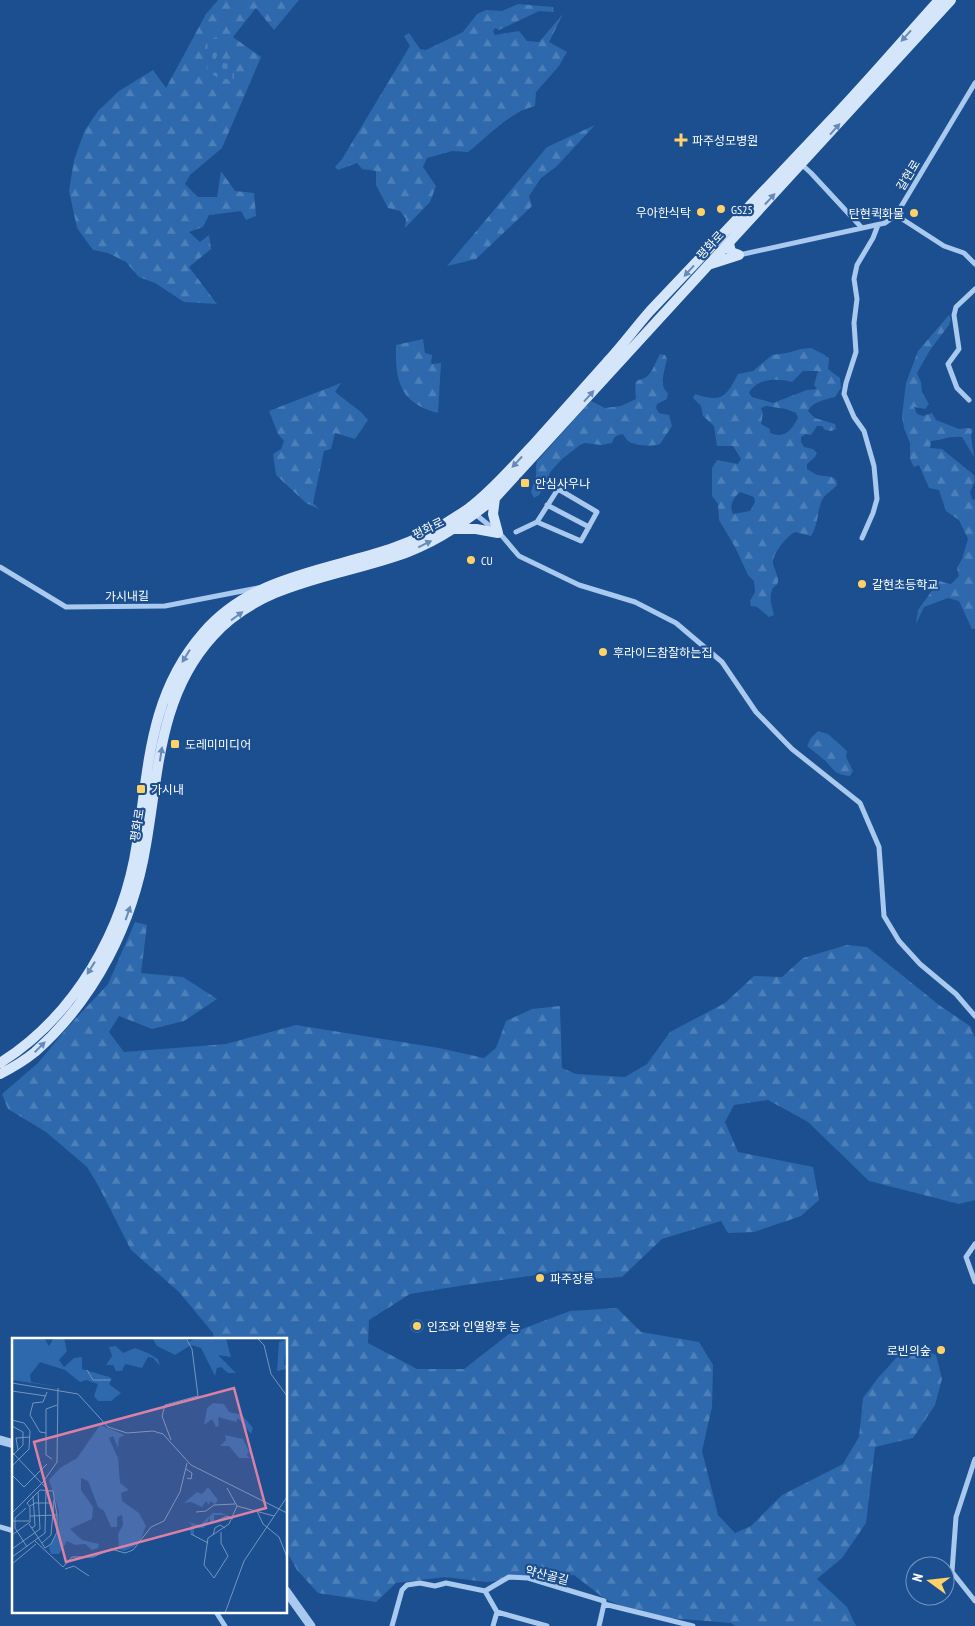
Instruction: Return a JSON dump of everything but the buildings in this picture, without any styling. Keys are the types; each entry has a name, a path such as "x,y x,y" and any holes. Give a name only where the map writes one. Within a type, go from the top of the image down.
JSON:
{"main road":[{"name":"평화로","path":"0,1074 22,1062 35,1052 64,1023 99,976 119,938 136,891 142,866 164,732 170,709 188,670 213,636 238,614 282,590 322,576 400,554 454,529 504,477 649,313 828,123 938,0"},
{"name":"평화로","path":"0,1063 28,1044 61,1010 79,988 108,938 121,907 137,845 143,793 153,737 163,700 175,673 189,650 221,614 264,587 392,548 472,511 495,498 802,165 951,0"},
{"path":"729,243 731,252 739,255"},
{"path":"708,266 739,255"},
{"path":"454,529 498,533 493,514 495,498"}],"street":[{"name":"갈현로","path":"896,215 975,83"},
{"path":"793,158 811,173 862,228"},
{"path":"739,255 885,223 896,215 944,246 964,254 975,264"},
{"path":"862,538 877,499 874,466 864,431 854,417 844,394 856,352 854,324 857,299 854,279 857,264 873,238 878,224"},
{"path":"969,400 957,388 948,364 959,349 954,315 956,307 975,289"},
{"path":"516,532 536,522 558,489 597,512 581,541 536,522"},
{"path":"547,506 589,527"},
{"path":"472,511 498,533 518,556 579,585 635,602 676,623 722,662 756,712 792,749 860,803 879,847 884,916 899,941 920,964 956,994 975,1016"},
{"name":"가시내길","path":"0,566 66,607 164,606 264,587"},
{"path":"975,1244 966,1257 975,1282"},
{"path":"975,1459 956,1516 952,1572 975,1601"},
{"name":"약산골길","path":"485,1591 509,1577 528,1578 604,1601 604,1604 693,1626"},
{"path":"392,1626 402,1590 406,1585 420,1583 435,1586 446,1583 485,1591 497,1612 547,1626"},
{"path":"288,1594 311,1626"},
{"path":"599,1626 604,1604"},
{"path":"493,1626 497,1612"},
{"path":"217,1614 225,1626"}],"green space":[{"path":"218,0 299,0 274,30 256,8 233,37 261,57 222,148 190,175 185,184 198,197 217,197 221,171 235,191 254,193 256,216 246,220 241,211 209,215 203,227 189,232 200,242 209,235 211,249 189,267 217,304 184,302 155,283 139,277 126,262 108,253 93,250 77,228 69,191 74,160 85,130 98,111 119,91 153,70 166,88 206,14","holes":["219,49 216,59 222,63 206,69"]},
{"path":"518,4 553,7 554,12 539,11 499,30 495,28 493,31 495,35 519,31 527,41 539,42 563,14 549,42 567,52 559,66 536,92 535,106 517,113 508,119 468,152 452,151 427,158 423,167 436,186 430,202 405,228 406,219 400,211 388,208 376,185 376,171 362,169 357,163 338,170 335,167 342,159 410,46 404,36 409,33 420,49 426,50 463,32 477,14 486,10 502,11"},
{"path":"216,37 221,41 216,59 222,63 230,64 234,71 234,79 218,78 206,69 209,62 204,55 205,48 207,42"},
{"path":"595,125 556,167 541,178 529,196 532,206 476,259 447,266 547,147"},
{"path":"949,315 951,319 949,325 930,350 917,373 921,382 922,392 929,404 925,409 914,407 917,414 923,416 932,413 936,420 959,429 973,429 971,435 974,457 962,437 931,441 930,448 942,449 974,475 975,481 970,492 972,499 975,500 975,629 972,629 959,601 948,598 924,607 916,624 918,610 939,581 951,584 959,576 957,568 968,539 959,520 946,511 939,490 929,488 919,465 914,467 910,459 910,443 902,416 906,383 918,351"},
{"path":"423,339 425,353 432,355 431,364 441,363 438,413 425,409 415,403 407,396 399,379 396,345"},
{"path":"811,348 825,355 829,359 828,369 840,378 841,388 835,397 816,403 808,411 815,418 835,424 836,429 831,431 825,430 822,426 817,426 811,435 806,434 801,437 804,447 813,449 817,453 807,464 807,469 817,475 832,477 836,480 837,485 822,500 811,536 795,532 777,550 773,563 778,582 773,588 771,595 774,615 769,617 757,607 751,606 750,601 755,592 754,581 748,575 735,547 719,520 718,504 712,496 712,468 717,460 738,464 741,459 733,446 717,446 714,426 703,416 701,406 693,398 695,394 711,398 722,396 730,388 738,374 753,371 772,355","holes":["803,371 818,371 814,385 817,389 807,390 773,403 752,397 749,393 757,384 768,380 792,382","766,406 786,409 796,413 798,418 787,432 776,435 770,433 770,429 761,424 763,413 761,408","740,492 754,497 755,502 750,511 733,514 732,505"]},
{"path":"660,354 665,355 667,359 663,386 668,393 667,399 657,404 656,408 659,413 669,415 672,426 660,444 648,446 635,444 628,441 623,434 616,437 612,443 601,445 585,443 580,445 562,459 551,471 539,495 534,498 531,492 536,476 537,461 591,401 605,408 621,406 636,399 635,390 638,380 651,372"},
{"path":"341,383 335,392 361,412 368,420 355,439 335,433 331,449 324,451 313,503 319,509 306,503 276,475 273,454 281,449 284,441 278,434 269,411"},
{"path":"818,731 828,734 847,751 846,757 853,771 850,776 837,772 807,746 811,738"},
{"path":"135,922 147,925 141,973 183,977 217,999 184,1021 152,1029 119,1016 109,1032 124,1052 226,1044 296,1025 439,1048 484,1058 496,1048 506,1021 532,1009 560,1006 562,1068 576,1074 625,1077 647,1064 670,1032 725,1003 754,976 782,977 803,958 847,945 867,947 939,1005 970,1026 975,1038 975,1200 959,1204 869,1181 808,1122 768,1100 734,1105 725,1122 738,1152 813,1167 819,1200 801,1216 754,1232 728,1233 721,1221 662,1239 622,1277 588,1279 558,1272 410,1294 369,1320 368,1343 417,1369 464,1369 509,1334 570,1311 617,1308 641,1332 699,1342 713,1365 712,1407 702,1451 718,1515 735,1533 751,1526 782,1495 843,1464 859,1437 863,1398 878,1378 909,1344 936,1355 942,1379 935,1405 913,1438 875,1447 866,1523 842,1558 817,1579 847,1607 856,1626 735,1626 731,1623 645,1616 605,1599 574,1575 486,1582 445,1577 396,1583 376,1602 318,1593 297,1570 288,1554 288,1338 214,1338 213,1333 179,1292 131,1250 87,1167 46,1132 8,1109 2,1094 38,1063 67,1028 108,984"},
{"name":"인조와 인열왕후 능","path":"414,1319 420,1319 424,1326 420,1333 414,1333 410,1329 410,1323"}],"place":[{"name":"파주성모병원","path":"681,140"},
{"name":"GS25","path":"721,209"},
{"name":"우아한식탁","path":"701,212"},
{"name":"탄현퀵화물","path":"914,213"},
{"name":"안심사우나","path":"525,483"},
{"name":"CU","path":"471,560"},
{"name":"갈현초등학교","path":"862,584"},
{"name":"후라이드참잘하는집","path":"603,652"},
{"name":"도레미미디어","path":"175,744"},
{"name":"가시내","path":"141,789"},
{"name":"파주장릉","path":"540,1278"},
{"name":"인조와 인열왕후 능","path":"417,1326"},
{"name":"로빈의숲","path":"941,1350"}]}
